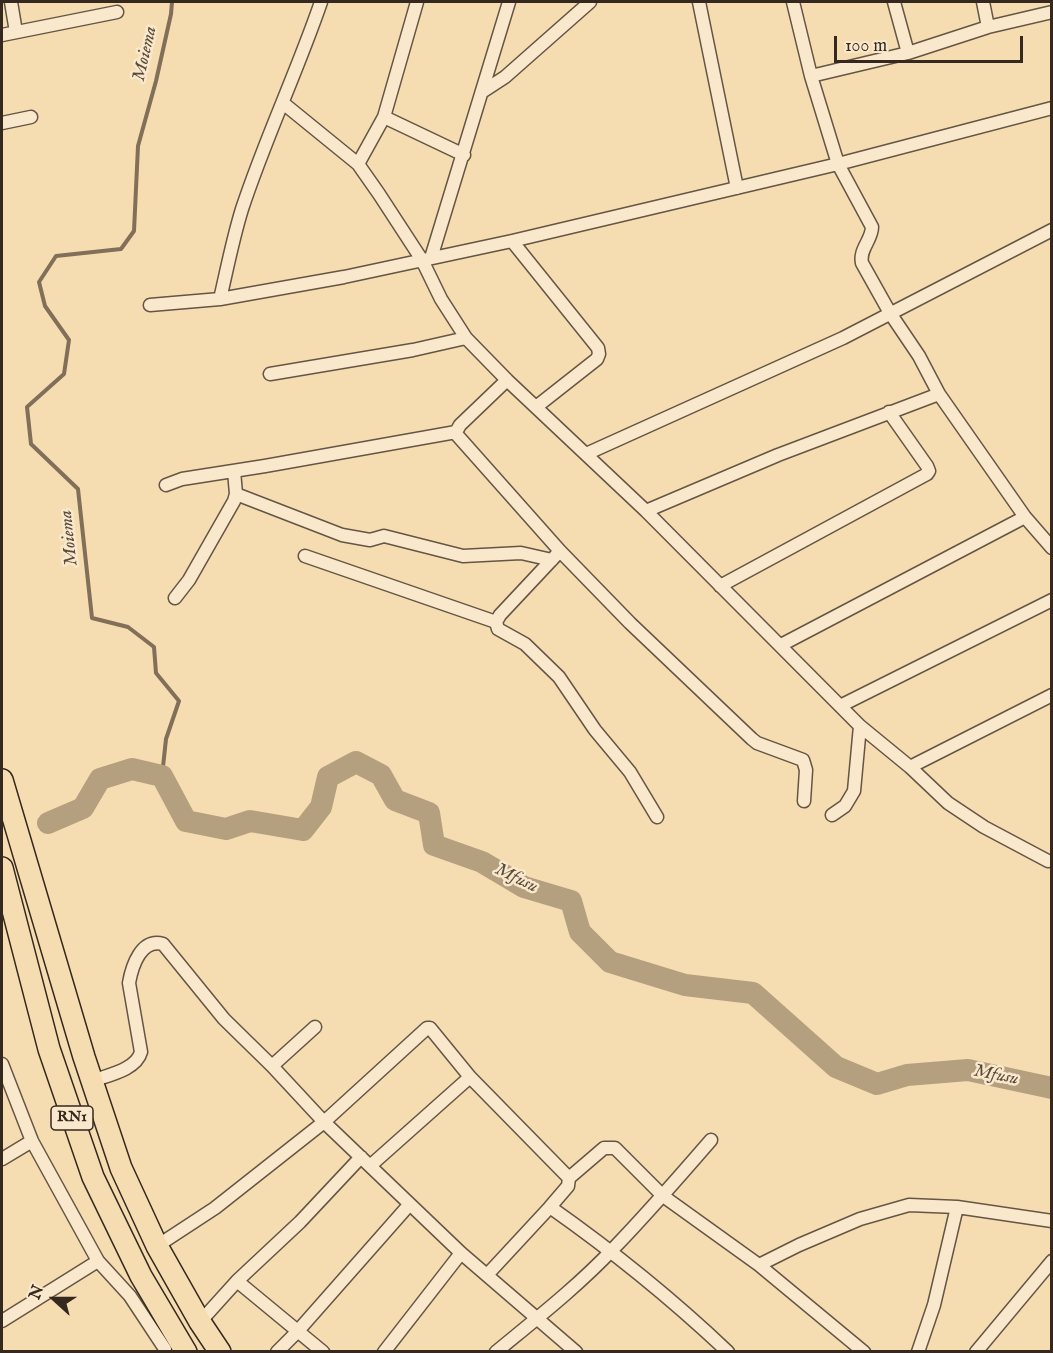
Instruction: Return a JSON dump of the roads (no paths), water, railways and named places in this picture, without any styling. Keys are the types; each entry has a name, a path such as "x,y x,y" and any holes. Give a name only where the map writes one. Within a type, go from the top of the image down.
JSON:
{"highway":[{"name":"RN1","path":"2,780 92,1081 121,1167 157,1246 200,1322 220,1352"},
{"name":"RN1","path":"2,868 49,1049 78,1135 93,1177 173,1348"}],"street":[{"path":"11,2 16,32"},
{"path":"220,299 241,211 321,2"},
{"path":"358,165 384,117 417,2"},
{"path":"427,259 464,155 509,2"},
{"path":"482,92 505,77 590,2"},
{"path":"699,2 737,188"},
{"path":"793,2 838,164 872,227 872,234 860,256 862,262 890,313 919,356 939,394 1024,517 1052,548"},
{"path":"894,2 908,53"},
{"path":"982,2 988,27"},
{"path":"2,35 117,12"},
{"path":"812,76 908,53 988,27 1052,12"},
{"path":"283,103 358,165 427,259 441,299 466,338 507,380 646,511 782,645 860,726 910,767 948,803 984,827 1048,861"},
{"path":"150,305 220,299 344,277 512,241 838,164 1052,108"},
{"path":"2,123 31,117"},
{"path":"384,117 464,155"},
{"path":"586,454 843,338 1052,230"},
{"path":"512,241 598,348 599,354 597,359 536,407"},
{"path":"270,374 413,350 466,338"},
{"path":"456,432 460,425 507,380"},
{"path":"646,511 778,455 939,394"},
{"path":"720,586 927,474 929,471 927,466 889,412"},
{"path":"166,485 182,479 456,432"},
{"path":"456,432 556,555 752,739 803,760 806,770 804,801"},
{"path":"175,598 189,580 234,501 236,494 234,471"},
{"path":"236,494 342,535 370,540 384,536 463,556 521,553 556,555"},
{"path":"782,645 1024,517"},
{"path":"556,555 500,615 496,622 498,629 525,644 559,677 595,730 630,772 657,817"},
{"path":"304,556 496,622"},
{"path":"840,706 1052,600"},
{"path":"910,767 1052,695"},
{"path":"832,815 845,806 854,791 860,726"},
{"path":"92,1081 133,1065 139,1060 141,1052 129,983 131,973 139,955 145,948 155,942 164,944 224,1019 324,1122 461,1253 576,1352"},
{"path":"272,1066 315,1027"},
{"path":"157,1246 215,1208 324,1122 427,1028 432,1029 471,1077 569,1178"},
{"path":"2,1064 32,1141 98,1261 173,1348"},
{"path":"200,1322 237,1281 365,1162 471,1077"},
{"path":"496,1352 612,1251 711,1140"},
{"path":"2,1159 32,1141"},
{"path":"487,1275 550,1208 568,1186 569,1178 604,1148 615,1148 663,1196 759,1265 864,1352"},
{"path":"277,1352 409,1205"},
{"path":"759,1265 799,1245 860,1220 909,1205 957,1207 1052,1221"},
{"path":"918,1352 934,1305 957,1207"},
{"path":"550,1208 612,1251 683,1309 728,1352"},
{"path":"384,1352 461,1253"},
{"path":"2,1321 98,1261"},
{"path":"976,1352 1052,1261"},
{"path":"237,1281 322,1352"}],"waterway":[{"name":"Moiema","path":"162,776 166,739 179,701 156,673 154,647 128,627 92,618 78,489 31,444 27,407 64,374 69,340 45,306 39,282 56,256 121,249 134,231 138,146 156,81 172,2"},
{"name":"Mfusu","path":"48,823 83,808 100,779 132,769 162,776 186,821 226,829 250,821 303,830 321,807 328,777 356,762 381,775 395,800 429,813 434,845 482,862 524,887 571,901 580,932 610,962 685,985 753,993 836,1067 877,1084 907,1075 968,1070 1052,1088"}]}
